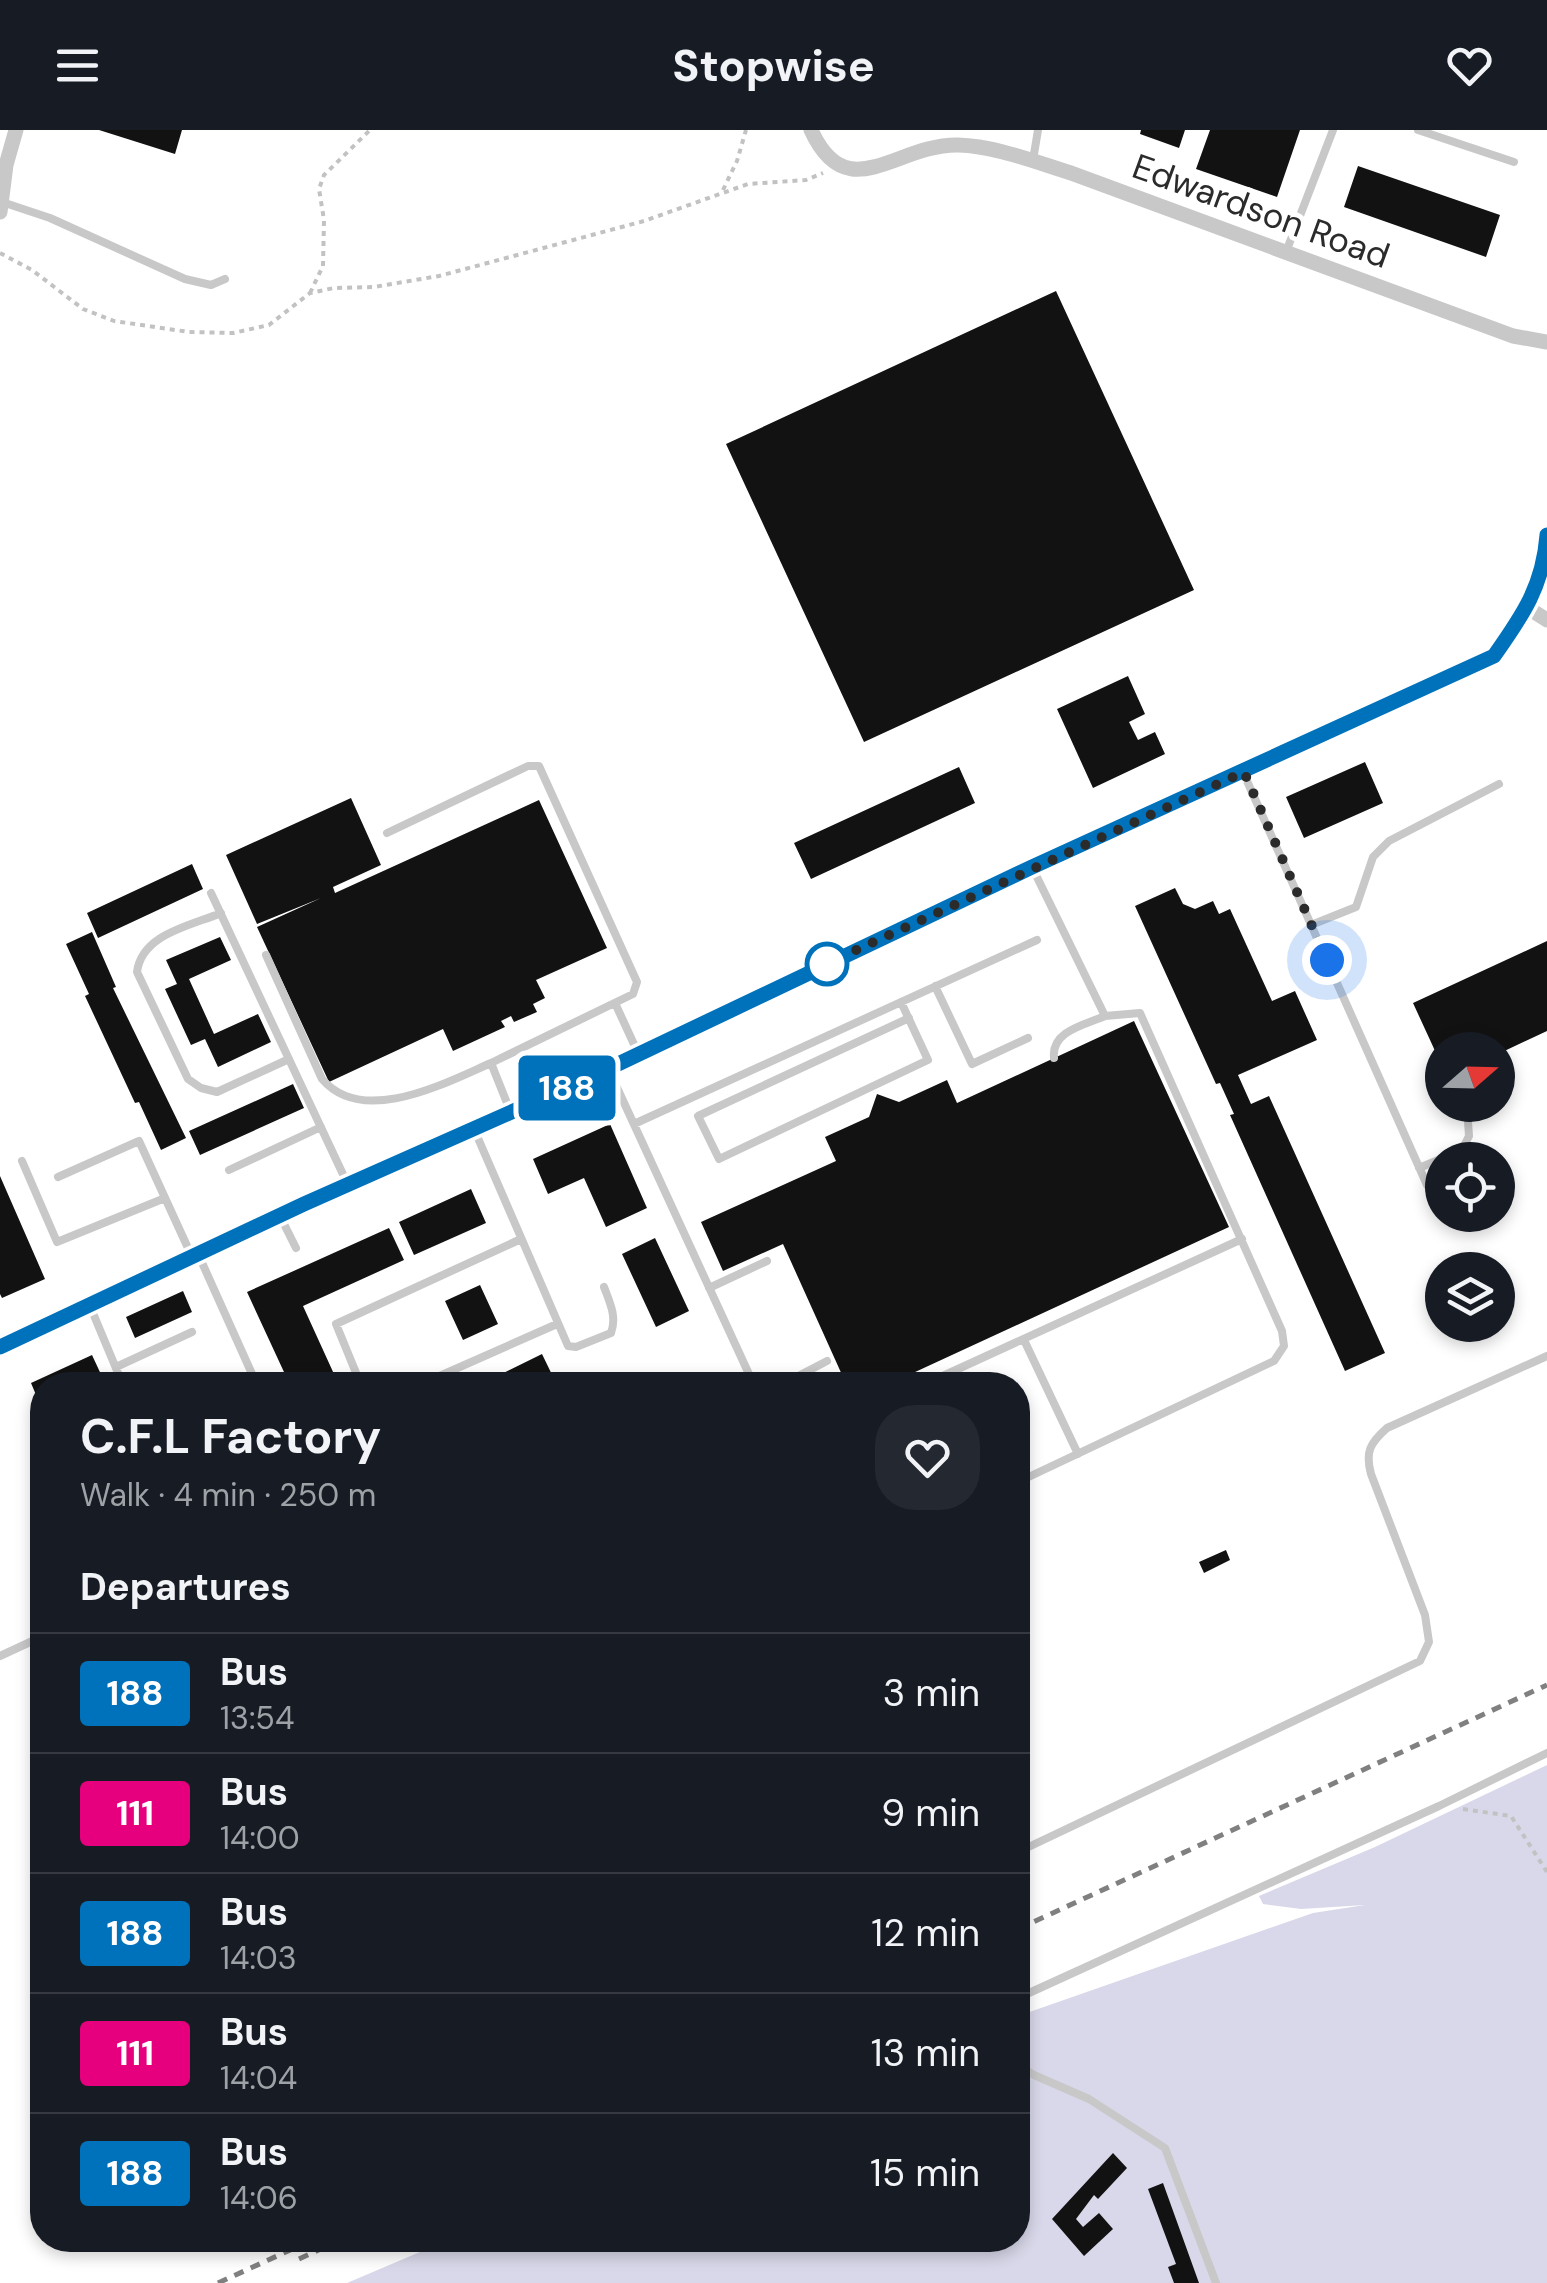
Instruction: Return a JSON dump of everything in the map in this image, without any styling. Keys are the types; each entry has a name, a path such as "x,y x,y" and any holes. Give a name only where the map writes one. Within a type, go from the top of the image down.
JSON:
{"street":[{"path":"1,207 6,165 16,130"},
{"path":"811,130 821,152 836,166"},
{"name":"Edwardson Road","path":"836,166 854,170 929,148 980,147 1033,162 1513,336 1547,342"},
{"path":"0,1347 1494,656 1528,608 1545,563 1547,535"},
{"path":"1528,608 1547,620"}],"lane":[{"path":"1033,162 1038,130"},
{"path":"1286,252 1333,130"},
{"path":"1418,130 1514,162"},
{"path":"1,207 50,218 186,279 211,286 225,279"},
{"path":"266,955 322,1079 330,1089 376,1102 397,1099 491,1064 633,994 638,982 539,766 528,766 386,833"},
{"path":"1244,772 1425,1181"},
{"path":"1311,926 1356,906 1373,857 1389,841 1499,784"},
{"path":"1032,867 1105,1016"},
{"path":"212,893 348,1185"},
{"path":"221,913 148,944 139,957 137,972 188,1079 201,1088 217,1092 289,1059"},
{"path":"634,1124 1037,940"},
{"path":"935,986 972,1064 1028,1038"},
{"path":"615,1002 638,1053"},
{"path":"901,1002 928,1060 718,1159 698,1116 908,1018"},
{"path":"1030,1476 1274,1361 1284,1346 1282,1331 1140,1013 1105,1016 1058,1037 1052,1048 1054,1058"},
{"path":"491,1064 510,1113"},
{"path":"608,1068 748,1372"},
{"path":"1419,1168 1462,1150 1468,1136 1467,1122"},
{"path":"229,1170 321,1127"},
{"path":"474,1129 568,1346 576,1347 610,1333 614,1325 612,1308 604,1287"},
{"path":"58,1177 139,1140 250,1372"},
{"path":"22,1161 57,1242 165,1198"},
{"path":"280,1216 296,1248"},
{"path":"356,1372 336,1324 521,1239"},
{"path":"952,1372 1242,1239"},
{"path":"709,1288 767,1262"},
{"path":"90,1306 118,1372"},
{"path":"448,1372 557,1324"},
{"path":"116,1368 192,1332"},
{"path":"1024,1340 1078,1454"},
{"path":"1030,1846 1420,1662 1429,1642 1425,1615 1366,1458 1371,1442 1387,1428 1547,1356"},
{"path":"806,1372 827,1361"},
{"path":"0,1656 30,1642"},
{"path":"1030,1992 1547,1753"},
{"path":"1030,2072 1089,2099 1165,2148 1216,2283"}],"path":[{"path":"310,293 323,266 324,220 319,189 324,174 370,130"},
{"path":"720,194 738,162 746,130"},
{"path":"0,252 32,270 83,309 114,321 189,332 232,333 269,324 310,293 439,276 644,221 748,184 806,180 836,166"},
{"path":"1439,1806 1511,1816 1547,1872"}],"shaded area":[{"path":"1547,1765 1547,2283 347,2283 420,2252 1030,2252 1030,2012 1313,1913 1365,1905 1301,1909 1263,1904 1259,1896 1375,1847"}],"building":[{"path":"99,130 182,130 175,154"},
{"path":"1141,130 1185,130 1179,148 1140,134"},
{"path":"1210,130 1300,130 1277,197 1196,169"},
{"path":"1358,166 1500,215 1486,257 1344,207"},
{"path":"1056,291 1194,590 864,742 726,444"},
{"path":"1128,676 1145,714 1129,722 1138,740 1155,732 1165,754 1093,788 1057,709"},
{"path":"1365,762 1383,803 1304,838 1286,797"},
{"path":"959,767 975,803 811,879 794,843"},
{"path":"351,798 381,865 333,887 335,893 539,800 607,948 536,980 545,998 533,1004 537,1012 514,1022 511,1016 501,1021 505,1027 453,1051 443,1029 329,1082 257,927 321,898 257,924 226,855"},
{"path":"192,864 203,889 98,938 87,913"},
{"path":"1175,888 1183,904 1195,909 1213,901 1219,914 1230,909 1272,1001 1295,991 1317,1040 1238,1075 1251,1104 1269,1096 1385,1353 1345,1371 1230,1115 1234,1114 1220,1083 1216,1084 1135,906"},
{"path":"92,932 116,987 113,988 186,1138 161,1150 85,996 89,994 66,944"},
{"path":"220,937 231,960 189,979 214,1034 258,1014 271,1042 218,1067 205,1039 191,1045 165,989 177,984 166,960"},
{"path":"1547,941 1547,1031 1515,1046 1515,1032 1426,1032 1413,1003"},
{"path":"1134,1021 1229,1227 915,1372 841,1372 783,1244 723,1271 701,1222 836,1161 825,1137 869,1117 877,1094 899,1102 947,1080 957,1103"},
{"path":"293,1084 304,1108 200,1155 189,1131"},
{"path":"610,1124 647,1208 606,1227 584,1178 548,1194 533,1159"},
{"path":"0,1176 45,1279 2,1298 0,1294"},
{"path":"471,1189 486,1223 414,1255 399,1222"},
{"path":"389,1228 404,1260 303,1306 333,1372 284,1372 247,1292"},
{"path":"655,1238 689,1311 656,1327 622,1254"},
{"path":"480,1285 498,1324 463,1340 445,1301"},
{"path":"183,1291 192,1312 135,1338 126,1317"},
{"path":"542,1354 551,1372 505,1372"},
{"path":"92,1355 100,1372 55,1372"},
{"path":"1226,1550 1230,1560 1204,1573 1199,1562"},
{"path":"1113,2153 1127,2168 1098,2199 1094,2195 1076,2219 1083,2227 1099,2213 1113,2229 1084,2256 1052,2219"},
{"path":"1163,2183 1199,2283 1174,2283 1168,2267 1176,2264 1148,2189"}],"railway":[{"path":"1030,1923 1547,1685"},
{"path":"218,2283 286,2252"},
{"path":"299,2259 314,2252"}],"bus line":[{"name":"188","path":"0,1347 1494,656 1528,608 1545,563 1547,535"}],"route":[{"path":"827,964 817,968 1244,772 1327,960"}]}
